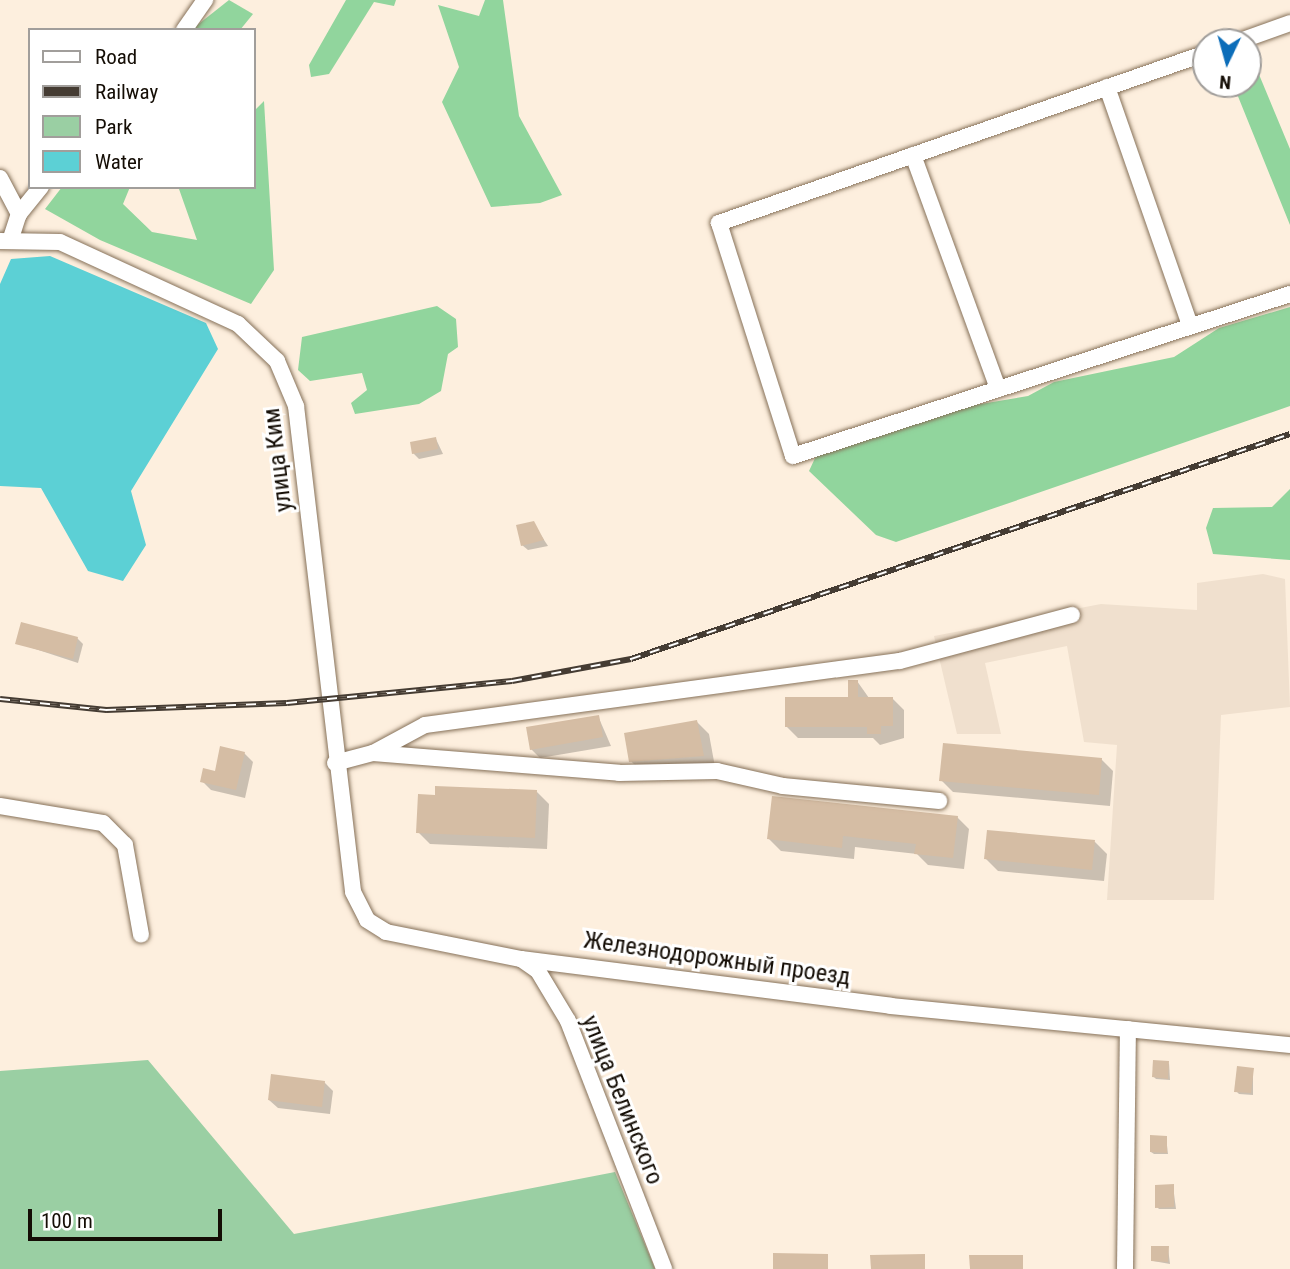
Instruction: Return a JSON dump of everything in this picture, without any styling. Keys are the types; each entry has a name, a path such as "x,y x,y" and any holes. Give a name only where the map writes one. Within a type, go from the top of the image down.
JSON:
{"street":[{"path":"185,28 205,0"},
{"path":"1262,33 1290,23"},
{"path":"1192,58 719,223 793,456 1290,294"},
{"path":"1107,87 1190,326"},
{"path":"913,155 998,389"},
{"path":"0,178 19,214"},
{"path":"6,239 19,214 39,189"},
{"name":"улица Ким","path":"6,239 60,242 225,318 253,334 277,361 296,406 327,700"},
{"path":"335,763 373,753 425,724 900,660 1072,615"},
{"name":"Железнодорожный проезд","path":"327,700 353,892 367,920 397,935 521,959 1128,1029 1290,1045"},
{"path":"373,753 619,773 717,771 783,786 939,801"},
{"path":"0,806 103,823 125,845 141,935"},
{"name":"улица Белинского","path":"521,959 538,971 568,1021 664,1269"},
{"path":"1125,1269 1128,1029"}],"shaded area":[{"path":"1263,574 1285,579 1290,707 1221,715 1214,900 1107,900 1117,745 1084,742 1067,646 985,663 1001,734 957,734 934,636 1101,604 1197,610 1197,583"}],"green space":[{"path":"229,0 253,14 242,28 194,28"},
{"path":"346,0 396,0 394,6 374,2 329,74 311,77 309,65"},
{"path":"485,0 503,0 519,116 562,195 540,203 491,207 442,102 459,67 438,5 479,16"},
{"path":"1262,82 1290,149 1290,225 1239,98 1262,98"},
{"path":"264,101 274,270 251,304 100,240 45,209 60,189 129,189 123,204 152,232 197,240 179,189 256,189 256,109"},
{"path":"437,306 456,319 458,347 448,354 441,391 419,404 355,414 351,403 367,390 362,373 310,381 298,370 302,337"},
{"path":"1290,307 1290,406 896,542 876,535 809,471 816,456 969,406 1028,396 1054,382 1174,357 1219,328"},
{"path":"1290,489 1290,560 1213,554 1206,528 1213,508 1272,507"},
{"path":"148,1060 294,1234 615,1172 655,1269 0,1269 0,1071"}],"water":[{"path":"50,256 206,323 218,349 131,491 146,545 123,581 88,571 41,488 0,486 0,284 11,259"}],"building":[{"path":"436,437 438,449 412,454 410,442"},
{"path":"534,521 544,540 521,546 516,525"},
{"path":"21,622 78,637 73,659 15,644"},
{"path":"848,680 858,680 858,697 893,697 893,726 881,726 881,734 867,734 867,727 785,727 785,697 848,697"},
{"path":"599,715 603,737 530,750 526,727"},
{"path":"697,720 704,756 629,762 624,733"},
{"path":"943,743 1102,758 1099,795 939,781"},
{"path":"220,746 245,752 236,790 200,782 203,768 215,771"},
{"path":"435,786 537,790 535,838 416,833 418,794 435,795"},
{"path":"772,796 958,816 953,858 914,854 916,844 843,836 842,848 767,839"},
{"path":"987,830 1095,840 1092,870 984,859"},
{"path":"1153,1060 1169,1061 1168,1079 1152,1077"},
{"path":"1237,1066 1254,1068 1251,1093 1234,1092"},
{"path":"271,1074 325,1081 322,1107 268,1100"},
{"path":"1150,1135 1167,1136 1167,1153 1150,1152"},
{"path":"1174,1184 1174,1207 1155,1208 1155,1185"},
{"path":"1151,1246 1169,1246 1168,1262 1151,1261"},
{"path":"773,1253 828,1254 828,1269 773,1269"},
{"path":"925,1254 925,1269 871,1269 870,1255"},
{"path":"969,1255 1023,1255 1023,1269 970,1269"}],"railway":[{"path":"0,699 106,710 287,703 512,681 631,659 1290,434"}]}
